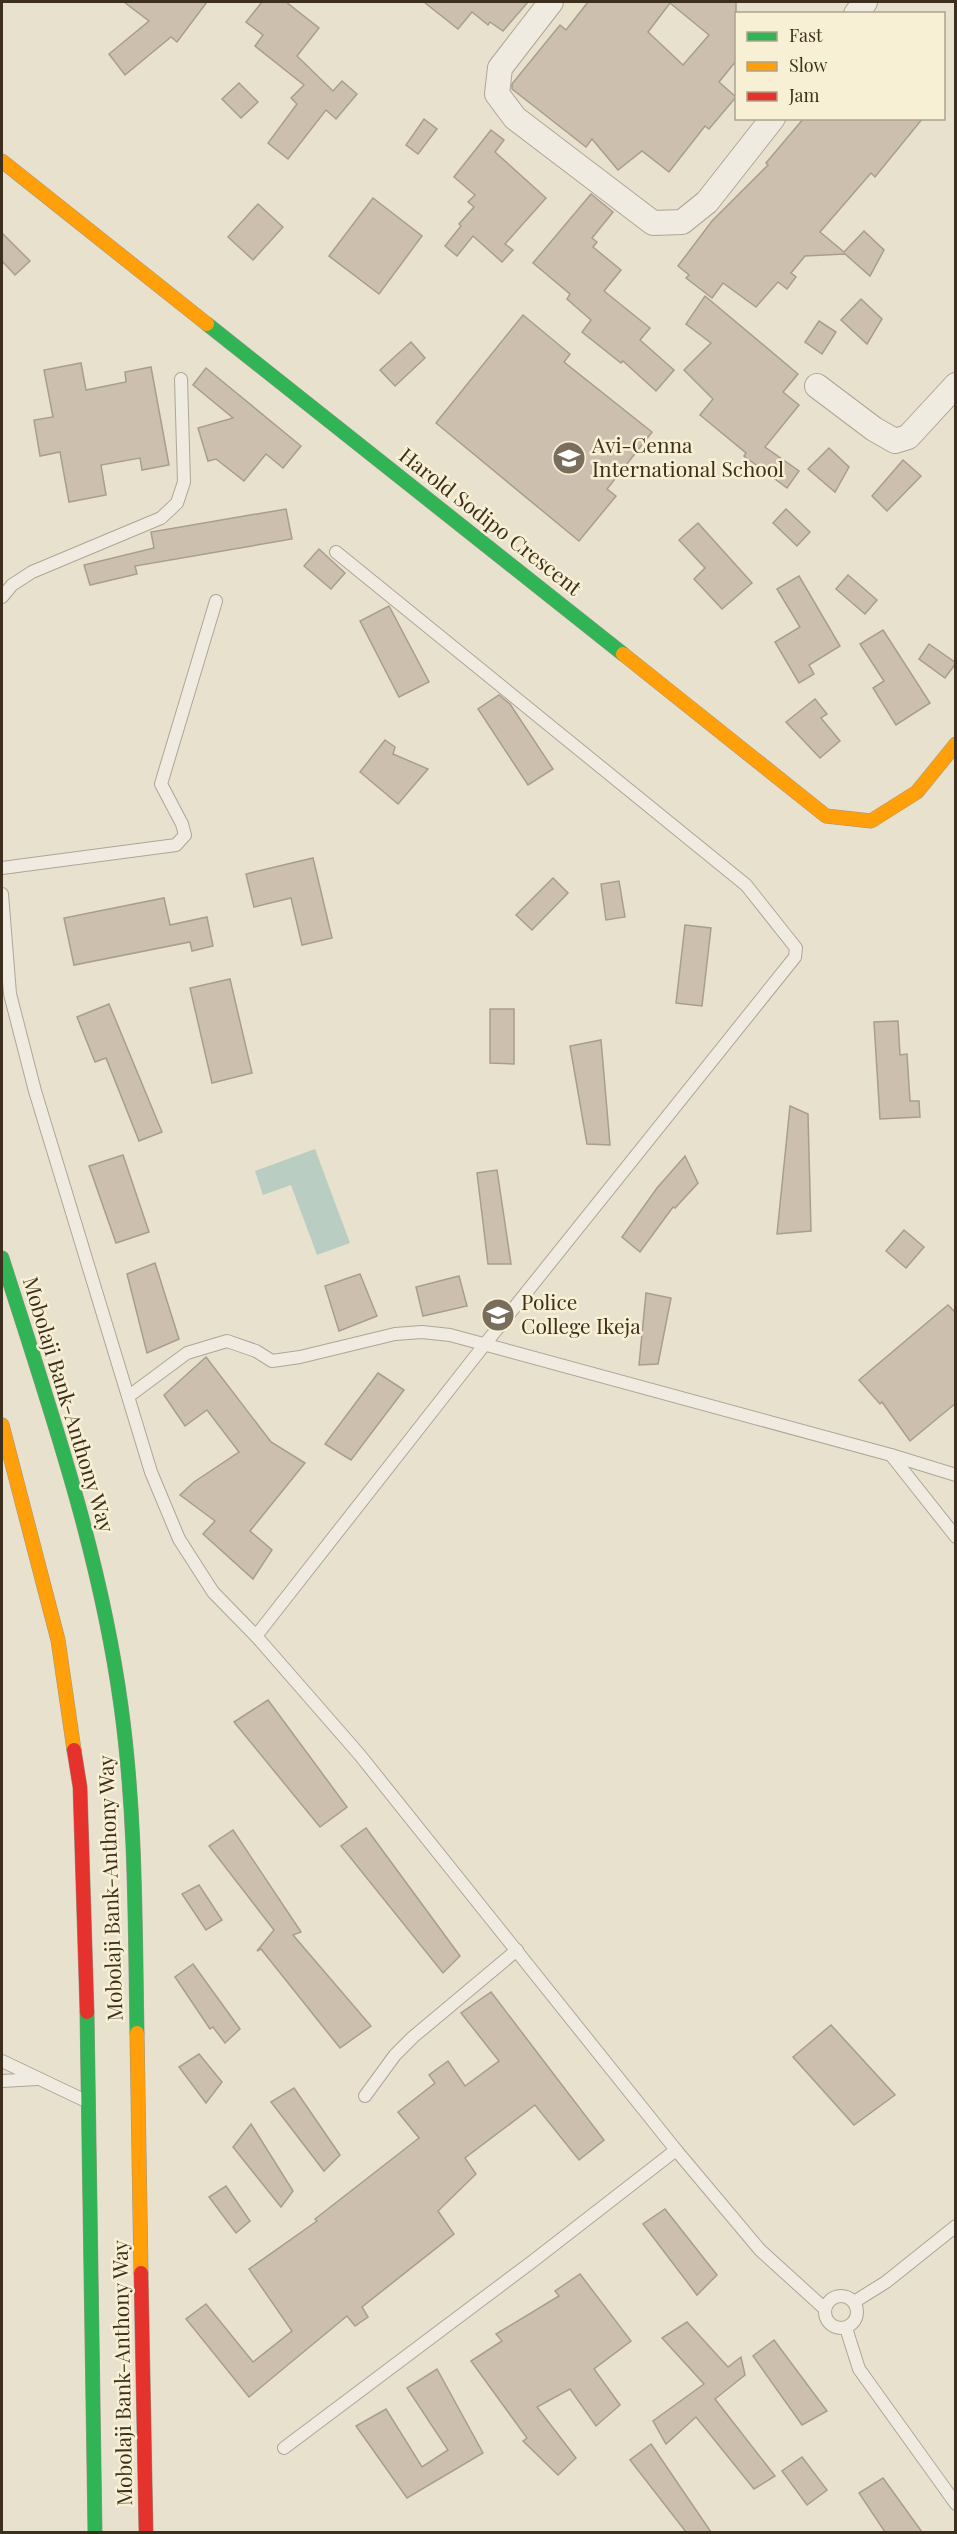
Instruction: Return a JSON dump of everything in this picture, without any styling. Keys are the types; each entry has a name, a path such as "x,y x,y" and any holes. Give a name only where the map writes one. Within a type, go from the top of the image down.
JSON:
{"main road":[{"name":"Harold Sodipo Crescent","path":"2,161 826,816 871,821 917,792 956,744"},
{"name":"Mobolaji Bank-Anthony Way","path":"2,1258 86,1530 102,1602 127,1748 132,1808 146,2532"},
{"name":"Mobolaji Bank-Anthony Way","path":"2,1425 58,1640 80,1787 90,2102 94,2532"}],"street":[{"path":"551,2 500,68 497,94 515,118 653,224 682,222 707,202 771,120"},
{"path":"817,386 874,429 895,441 908,437 956,385"}],"lane":[{"path":"2,597 12,585 32,572 161,518 177,503 183,482 181,379"},
{"path":"256,1636 485,1344 795,957 796,948 746,885 336,552"},
{"path":"2,868 176,844 185,835 182,824 161,784 216,601"},
{"path":"2,894 13,1005 35,1091 151,1472 179,1539 213,1592 256,1636 359,1754 676,2150 760,2250 825,2309"},
{"path":"129,1396 187,1353 227,1341 256,1351 272,1361 300,1357 395,1334 422,1332 450,1335 485,1344 891,1455 956,1475"},
{"path":"891,1455 956,1537"},
{"path":"365,2096 395,2055 413,2037 517,1950"},
{"path":"2,2061 90,2102"},
{"path":"2,2080 41,2079"},
{"path":"284,2448 534,2261 676,2150"},
{"path":"854,2302 886,2282 956,2226"},
{"path":"833,2297 848,2297 854,2302 857,2317 853,2324 846,2328 838,2328 830,2324 825,2317 825,2309 833,2297"},
{"path":"846,2328 859,2369 956,2504"}],"shaded area":[{"path":"315,1149 350,1243 317,1255 291,1185 263,1195 255,1171"}],"building":[{"path":"124,2 207,2 177,42 171,37 125,75 109,54 149,21"},
{"path":"262,2 286,2 319,28 297,56 333,91 342,81 357,94 336,119 326,110 288,159 268,143 297,104 291,98 304,85 255,46 263,35 246,22"},
{"path":"424,2 528,2 503,31 490,22 488,25 472,12 458,29"},
{"path":"588,2 736,2 735,62 719,82 735,98 709,129 705,126 669,172 642,151 618,170 592,139 586,147 512,89 512,84 560,25 566,30","holes":["670,3 709,35 683,65 648,32"]},
{"path":"239,83 258,102 241,118 222,99"},
{"path":"424,119 437,129 418,154 406,145"},
{"path":"802,120 921,120 875,177 871,173 820,232 844,252 864,231 884,250 870,276 845,254 805,256 791,273 796,277 787,289 778,282 756,307 723,283 712,298 686,278 689,275 678,266 712,221 768,165 766,163"},
{"path":"491,130 504,140 495,152 546,198 505,244 513,250 502,262 473,236 457,256 445,246 461,226 459,224 474,207 468,202 475,195 454,177"},
{"path":"591,194 613,212 592,238 597,242 593,247 621,270 604,291 650,328 640,340 674,370 656,391 623,361 621,363 582,332 591,320 567,299 570,294 533,263"},
{"path":"373,198 422,236 379,294 329,256"},
{"path":"258,204 283,227 253,260 228,237"},
{"path":"2,233 30,261 15,275 2,261"},
{"path":"705,296 798,374 783,392 799,405 765,447 799,471 787,488 744,456 746,453 700,415 713,399 684,370 711,343 686,324"},
{"path":"861,299 882,319 867,344 841,320"},
{"path":"523,315 570,354 564,362 652,432 607,489 616,496 579,541 436,423"},
{"path":"819,321 836,332 822,354 805,342"},
{"path":"411,342 425,358 395,386 380,370"},
{"path":"81,363 86,390 126,382 125,372 151,367 169,465 142,470 140,458 101,465 106,495 69,502 60,452 40,456 34,420 53,417 44,370"},
{"path":"206,368 301,446 283,468 266,454 244,481 216,459 208,461 198,428 233,418 193,385"},
{"path":"829,448 849,467 835,492 808,469"},
{"path":"903,460 921,476 887,511 872,496"},
{"path":"286,509 292,539 135,566 137,574 90,585 84,565 154,548 151,532"},
{"path":"786,509 810,532 797,546 773,523"},
{"path":"698,523 752,583 722,609 694,579 705,568 679,540"},
{"path":"319,549 345,573 331,589 304,566"},
{"path":"848,575 877,600 865,614 836,589"},
{"path":"799,576 840,646 809,665 814,674 799,683 775,642 800,627 777,589"},
{"path":"389,606 429,682 399,697 360,621"},
{"path":"883,630 930,703 896,725 873,688 884,681 860,644"},
{"path":"929,644 956,663 945,678 919,659"},
{"path":"499,695 510,704 553,769 528,785 478,709"},
{"path":"815,699 827,714 821,718 840,741 820,758 786,722"},
{"path":"385,740 395,747 393,754 428,769 398,804 360,772"},
{"path":"313,858 332,938 302,945 291,898 254,907 246,874"},
{"path":"553,878 568,893 532,930 516,915"},
{"path":"619,881 625,917 606,920 601,884"},
{"path":"164,898 170,925 207,917 213,946 192,951 190,942 74,965 64,918"},
{"path":"685,925 711,928 702,1006 676,1003"},
{"path":"230,979 252,1073 212,1083 190,988"},
{"path":"109,1004 162,1132 139,1141 106,1058 95,1062 77,1017"},
{"path":"490,1009 514,1009 514,1064 490,1063"},
{"path":"898,1021 900,1055 907,1054 910,1101 919,1101 920,1117 880,1119 874,1022"},
{"path":"601,1040 610,1145 587,1144 570,1046"},
{"path":"790,1106 808,1114 811,1231 777,1234"},
{"path":"123,1155 149,1232 116,1243 89,1166"},
{"path":"685,1156 698,1183 675,1208 673,1207 640,1252 622,1237 657,1188"},
{"path":"497,1170 511,1264 488,1264 477,1173"},
{"path":"904,1230 924,1247 906,1268 886,1251"},
{"path":"155,1263 179,1339 147,1353 127,1274"},
{"path":"360,1274 377,1316 339,1331 325,1286"},
{"path":"459,1276 467,1306 423,1316 416,1287"},
{"path":"646,1293 671,1298 658,1364 639,1365"},
{"path":"948,1305 956,1313 956,1403 910,1441 882,1402 880,1404 859,1380"},
{"path":"206,1357 271,1442 305,1463 250,1531 272,1550 253,1579 203,1534 215,1521 180,1495 194,1482 239,1452 207,1410 185,1426 164,1395"},
{"path":"378,1373 404,1390 351,1460 325,1444"},
{"path":"268,1700 347,1807 320,1827 234,1722"},
{"path":"366,1828 460,1956 443,1973 341,1846"},
{"path":"233,1830 301,1932 293,1935 371,2026 340,2048 261,1949 257,1951 274,1930 209,1846"},
{"path":"199,1885 222,1920 206,1930 182,1894"},
{"path":"193,1964 240,2029 225,2043 213,2027 210,2029 175,1977"},
{"path":"491,1992 604,2140 579,2160 535,2105 465,2158 476,2174 438,2211 454,2234 362,2307 368,2317 355,2326 347,2316 249,2397 186,2319 206,2304 253,2362 292,2331 249,2269 317,2221 315,2219 419,2138 398,2112 435,2083 429,2075 448,2061 465,2086 499,2061 461,2013"},
{"path":"831,2025 895,2095 854,2125 793,2057"},
{"path":"199,2054 222,2082 206,2103 179,2067"},
{"path":"294,2088 340,2155 324,2171 271,2102"},
{"path":"251,2124 293,2191 281,2207 233,2147"},
{"path":"226,2186 250,2221 236,2233 209,2197"},
{"path":"665,2209 717,2275 697,2295 643,2224"},
{"path":"580,2274 631,2341 594,2369 620,2405 596,2426 570,2389 537,2407 576,2458 558,2475 523,2441 527,2438 471,2361 502,2341 496,2334 559,2296 555,2291"},
{"path":"687,2322 728,2367 741,2357 745,2375 715,2399 775,2476 754,2489 696,2417 666,2444 653,2421 704,2384 662,2338"},
{"path":"774,2340 827,2411 802,2425 753,2356"},
{"path":"437,2369 483,2453 407,2498 356,2426 386,2409 422,2467 448,2450 407,2388"},
{"path":"651,2444 711,2532 686,2532 630,2460"},
{"path":"802,2457 827,2490 807,2505 782,2471"},
{"path":"883,2478 922,2532 885,2532 859,2493"}],"traffic: fast":[{"path":"207,324 623,654"},
{"path":"2,1258 87,1536 112,1649 130,1787 137,2033"},
{"path":"87,2012 95,2532"}],"traffic: slow":[{"path":"2,161 207,324"},
{"path":"623,654 826,816 871,821 917,792 956,744"},
{"path":"2,1425 58,1640 74,1750"},
{"path":"137,2033 141,2273"}],"traffic: jam":[{"path":"74,1750 80,1787 87,2012"},
{"path":"141,2273 146,2532"}],"place":[{"name":"Avi-Cenna International School","path":"569,458"},
{"name":"Police College Ikeja","path":"498,1315"}]}
